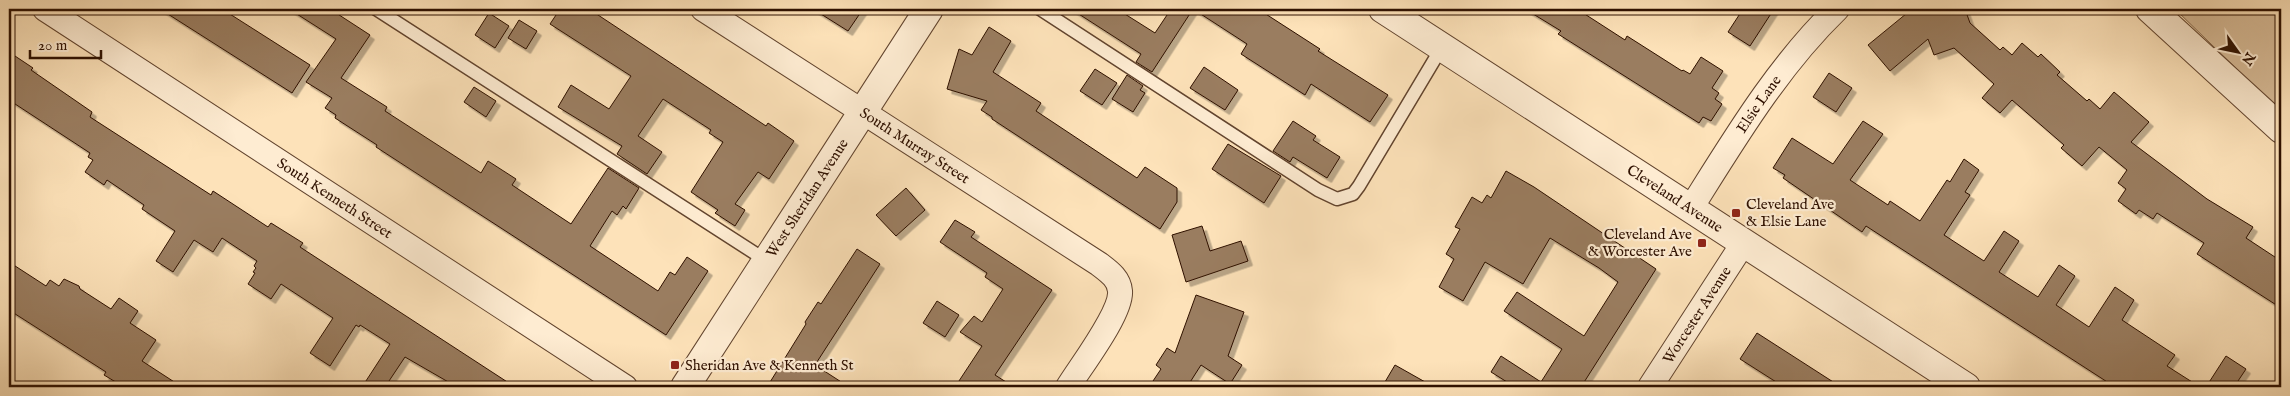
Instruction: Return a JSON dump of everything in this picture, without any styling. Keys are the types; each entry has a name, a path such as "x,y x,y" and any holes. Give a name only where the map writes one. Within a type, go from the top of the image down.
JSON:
{"street":[{"name":"South Kenneth Street","path":"45,9 625,387"},
{"name":"South Murray Street","path":"703,9 1112,274 1120,290 1119,300 1112,318 1068,387"},
{"name":"West Sheridan Avenue","path":"685,387 929,9"},
{"name":"Cleveland Avenue","path":"1383,9 1966,387"},
{"name":"Elsie Lane","path":"1691,208 1762,98 1809,37 1837,9"},
{"path":"2150,9 2281,130"},
{"name":"Worcester Avenue","path":"1650,387 1744,242"}],"lane":[{"path":"376,9 767,261"},
{"path":"1040,9 1318,190 1337,199 1353,194 1360,186 1442,47"}],"shaded area":[{"path":"2175,9 2281,9 2281,112"}],"building":[{"path":"160,9 222,9 310,65 292,93"},
{"path":"289,9 330,9 370,35 341,78 387,107 385,111 481,173 488,161 516,179 512,185 571,224 608,168 639,188 626,209 623,206 617,215 612,211 590,246 658,291 670,272 675,275 687,257 708,271 666,335 376,147 377,145 335,118 336,115 325,108 332,98 306,82 336,39"},
{"path":"560,9 589,9 766,126 768,123 794,141 769,179 758,172 735,204 745,210 735,226 715,213 718,210 691,192 723,142 709,133 711,130 663,99 638,136 662,152 647,174 617,154 622,146 558,107 571,85 609,109 631,76 550,24"},
{"path":"813,9 863,9 848,31"},
{"path":"1071,9 1117,9 1155,33 1171,9 1193,9 1152,72 1136,62 1141,54"},
{"path":"1193,9 1258,9 1320,49 1318,51 1388,95 1370,122 1311,84 1305,95 1241,54 1247,44"},
{"path":"1525,9 1577,9 1625,40 1627,36 1682,71 1690,74 1701,57 1723,71 1712,88 1719,93 1715,99 1722,104 1711,121 1703,117 1699,123 1558,34 1561,31"},
{"path":"1743,9 1774,9 1750,46 1728,32"},
{"path":"1912,9 1965,9 1970,23 2000,50 2003,47 2012,55 2022,43 2038,57 2041,54 2060,72 2057,75 2087,101 2089,99 2100,109 2114,92 2149,122 2131,142 2207,199 2253,227 2246,238 2281,261 2281,308 2197,254 2204,243 2157,213 2153,219 2139,210 2136,214 2118,201 2126,189 2118,183 2127,170 2099,147 2082,166 2061,148 2064,145 2012,100 2000,113 1982,98 1994,84 1954,48 1934,55 1928,39 1890,71 1868,45"},
{"path":"489,13 509,26 495,48 475,35"},
{"path":"519,20 537,31 526,49 508,38"},
{"path":"989,27 1011,41 993,72 1041,103 1036,111 1137,178 1145,167 1177,188 1177,202 1160,229 992,119 992,117 981,110 987,101 947,89 959,49 972,55"},
{"path":"9,52 33,68 31,70 92,112 90,117 211,195 213,191 268,227 271,223 303,243 300,247 515,387 457,387 405,357 385,387 362,387 390,344 360,325 359,327 356,325 330,366 310,353 333,318 281,284 271,299 248,284 255,273 253,272 256,268 254,266 257,261 222,238 213,252 194,240 173,272 156,261 175,231 142,209 144,205 107,180 104,185 85,172 93,160 88,157 90,153 9,100"},
{"path":"1204,67 1238,90 1225,110 1190,88"},
{"path":"1095,69 1117,83 1102,105 1080,91"},
{"path":"1829,73 1852,88 1836,112 1813,97"},
{"path":"1127,75 1143,86 1140,90 1145,93 1133,112 1112,99"},
{"path":"474,87 496,101 486,117 464,102"},
{"path":"1293,121 1316,136 1313,140 1340,157 1327,178 1293,157 1290,162 1273,151"},
{"path":"1863,121 1883,134 1850,180 1888,205 1890,201 1920,221 1947,180 1950,182 1964,159 1979,170 1965,192 1970,195 1944,235 1984,261 2004,231 2019,241 1999,272 2038,297 2059,265 2075,276 2056,305 2089,327 2115,287 2134,300 2122,320 2175,355 2167,366 2200,387 2115,387 1866,226 1862,232 1783,178 1785,175 1773,168 1792,138 1833,164"},
{"path":"1228,144 1281,176 1264,203 1212,169"},
{"path":"1506,171 1534,187 1656,269 1581,387 1515,387 1491,372 1501,356 1541,382 1562,349 1504,311 1517,292 1584,336 1618,282 1599,268 1550,238 1523,284 1485,262 1463,301 1439,287 1454,259 1446,254 1460,229 1455,227 1472,197 1482,203 1487,195 1491,198"},
{"path":"906,188 925,210 896,236 876,215"},
{"path":"955,220 975,232 971,237 1052,290 995,375 1014,387 955,387 982,346 960,332 974,316 982,322 1003,289 985,277 987,273 940,242"},
{"path":"1202,226 1210,251 1241,241 1248,261 1186,282 1172,235"},
{"path":"857,249 880,264 815,365 849,387 767,387 818,302 821,304"},
{"path":"9,262 46,286 50,280 59,286 64,279 79,286 80,289 111,309 119,298 138,311 130,323 156,340 142,361 182,387 124,387 104,375 106,372 9,310"},
{"path":"1196,295 1244,312 1228,356 1242,365 1230,384 1201,365 1187,387 1149,387 1161,369 1156,365 1167,348 1175,353"},
{"path":"937,301 959,315 945,337 923,323"},
{"path":"1757,333 1841,387 1784,387 1740,359"},
{"path":"2226,356 2246,369 2234,387 2206,387"},
{"path":"1395,365 1434,387 1382,387"}],"place":[{"name":"Cleveland Ave & Elsie Lane","path":"1736,213"},
{"name":"Cleveland Ave & Worcester Ave","path":"1702,243"},
{"name":"Sheridan Ave & Kenneth St","path":"675,365"}]}
